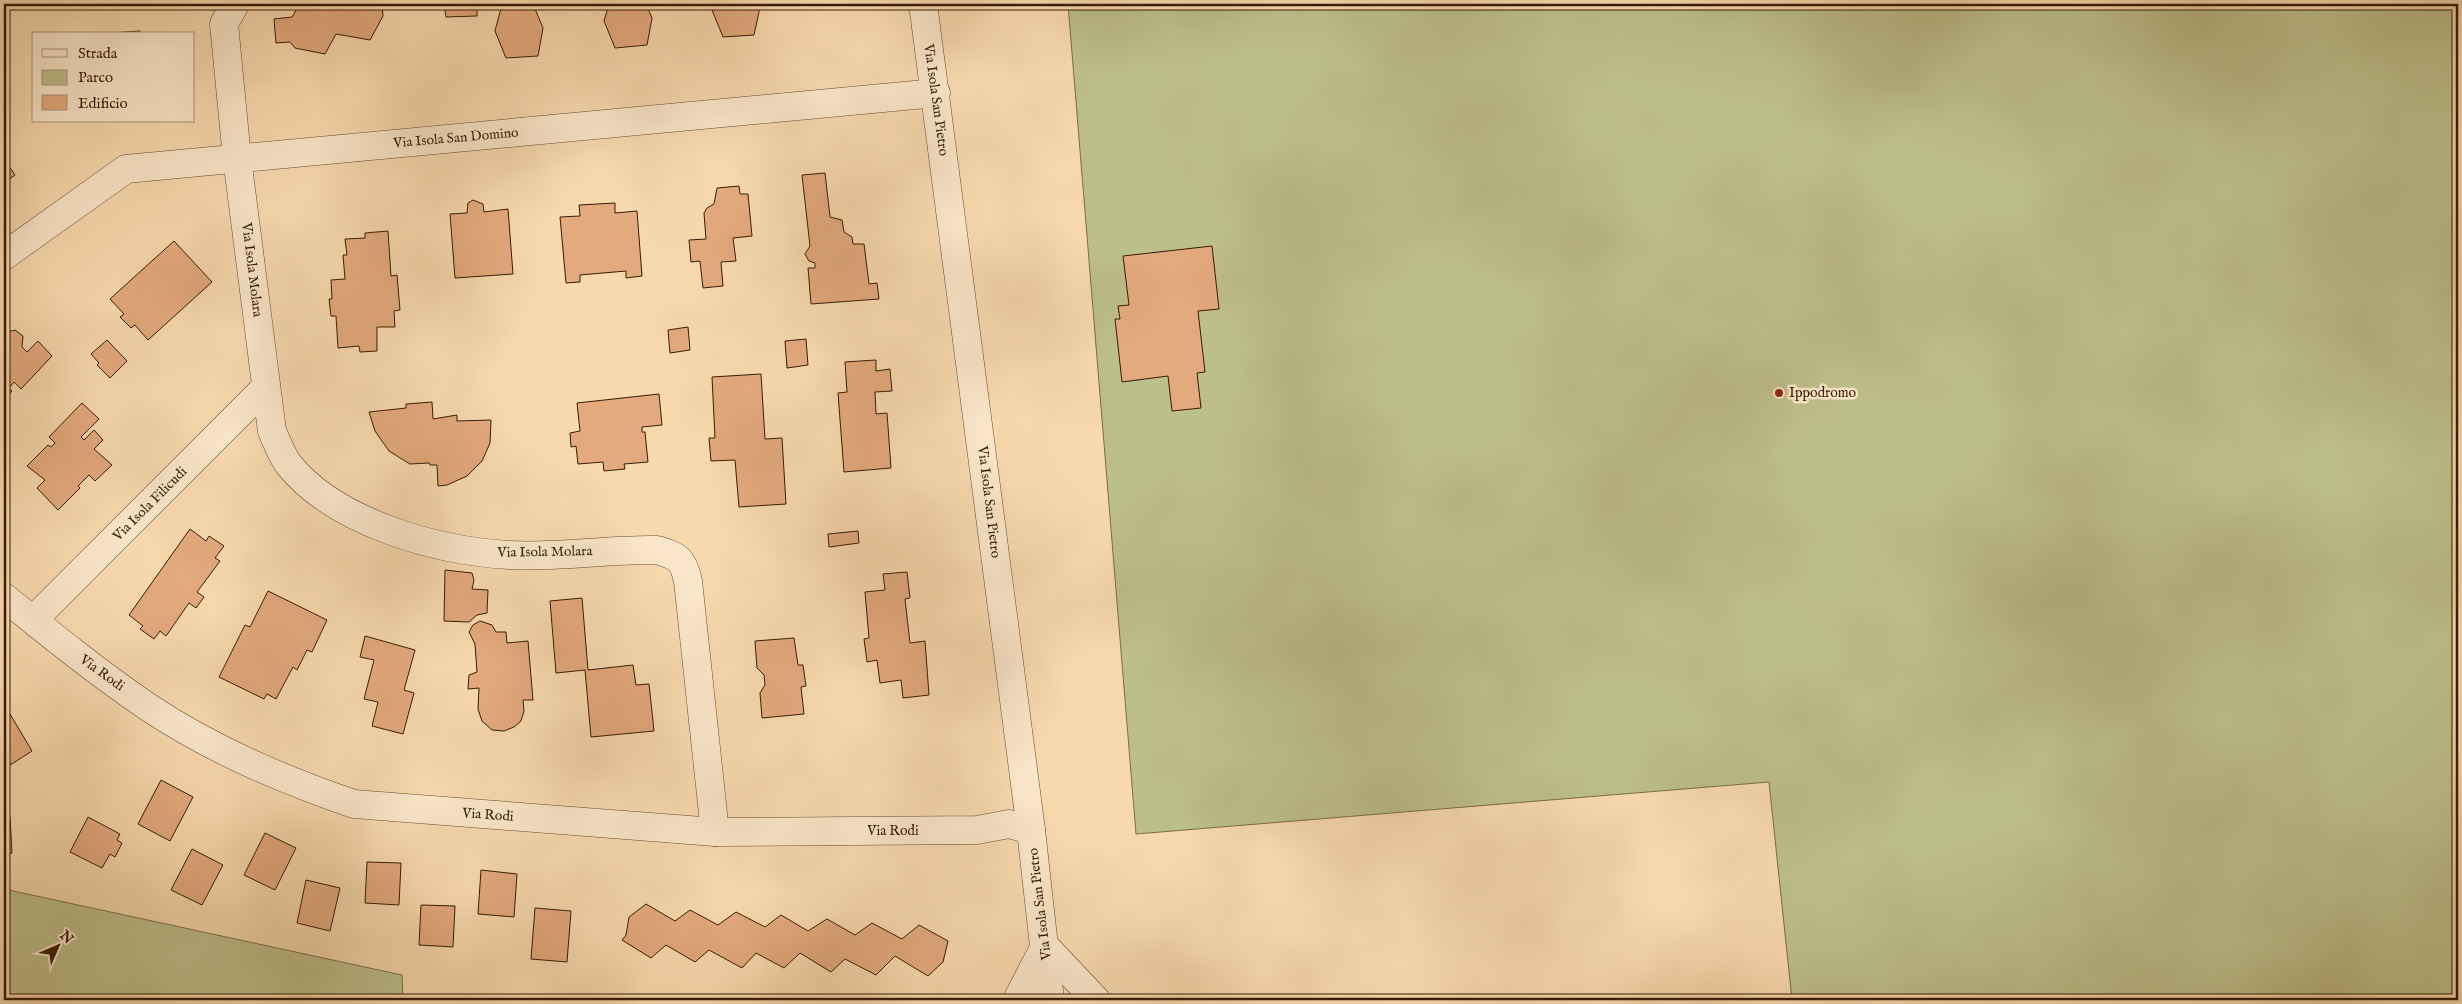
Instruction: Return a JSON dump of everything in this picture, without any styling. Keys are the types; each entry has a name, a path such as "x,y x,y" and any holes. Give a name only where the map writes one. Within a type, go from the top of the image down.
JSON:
{"street":[{"name":"Via Isola Molara","path":"235,4 224,24 237,158 272,431 288,464 315,490 361,518 414,539 465,551 511,555 657,550 673,554 684,564 689,591 715,832"},
{"name":"Via Isola San Pietro","path":"923,4 1031,830 1050,1000"},
{"name":"Via Isola San Domino","path":"4,256 126,169 936,92"},
{"name":"Via Isola Filicudi","path":"33,620 266,388"},
{"name":"Via Rodi","path":"4,597 149,707 249,762 301,786 354,804 715,832 977,830 1010,824 1031,830"},
{"path":"1017,1000 1045,946 1096,1000"}],"green space":[{"name":"Ippodromo","path":"1068,4 2458,4 2458,1000 1792,1000 1769,782 1136,834"},
{"path":"4,889 402,975 403,1000 4,1000"}],"building":[{"path":"300,4 382,4 383,16 370,40 336,34 325,54 295,48 290,42 276,43 274,19 292,17"},
{"path":"444,4 477,4 477,16 446,17"},
{"path":"502,4 533,4 543,28 538,56 506,58 495,31"},
{"path":"609,4 646,4 652,18 647,45 615,48 604,21"},
{"path":"714,4 759,4 754,35 723,37 712,10"},
{"path":"4,159 15,175 4,183"},
{"path":"825,173 830,217 842,220 844,232 852,237 853,244 864,244 869,284 877,283 879,299 811,304 808,268 815,268 815,263 809,261 805,254 810,246 802,175"},
{"path":"739,186 740,194 748,194 752,236 733,238 736,261 721,262 723,286 703,288 700,261 691,262 689,240 706,239 704,213 707,208 714,204 717,188"},
{"path":"473,200 483,204 484,212 508,209 513,274 455,278 450,214 467,213 468,203"},
{"path":"615,203 615,213 637,211 642,276 626,278 626,271 580,275 580,282 566,283 560,217 580,216 579,205"},
{"path":"388,231 391,276 397,275 400,310 394,311 395,327 377,327 377,351 360,352 359,346 338,348 336,316 331,316 329,299 332,299 331,280 345,279 343,255 347,255 345,239 365,238 365,233"},
{"path":"174,241 212,282 148,340 135,325 131,328 120,317 124,314 110,299"},
{"path":"1212,246 1219,309 1198,311 1205,372 1197,373 1201,408 1172,411 1168,376 1122,382 1115,319 1120,319 1118,306 1129,305 1123,256"},
{"path":"688,327 690,350 670,353 668,330"},
{"path":"15,330 23,336 22,347 27,352 38,341 52,356 21,389 14,382 9,388 12,391 4,400 4,350 7,348 4,343 4,337 7,332"},
{"path":"806,339 808,365 787,368 785,341"},
{"path":"107,340 127,361 110,378 97,365 99,363 91,354"},
{"path":"876,360 876,371 890,369 892,391 875,392 876,414 887,413 891,468 844,472 838,393 847,392 845,362"},
{"path":"761,374 765,439 782,438 786,504 739,507 735,460 711,461 709,438 715,438 712,377"},
{"path":"659,394 662,425 642,427 642,432 645,432 648,462 624,464 625,469 604,471 603,462 578,464 576,446 571,447 570,433 580,431 577,403"},
{"path":"432,402 433,419 457,415 457,421 491,420 490,443 482,461 467,476 447,485 438,486 437,465 430,465 429,463 410,464 389,451 375,431 369,412 406,408 406,404"},
{"path":"82,403 99,419 81,437 84,440 94,430 103,440 94,449 112,465 95,481 89,475 78,486 80,488 58,510 37,488 45,480 27,466 48,445 51,447 55,443 49,437"},
{"path":"190,529 206,541 209,536 224,546 215,558 220,561 197,592 204,597 196,608 189,603 166,636 160,631 154,639 140,629 143,626 129,615"},
{"path":"858,531 859,543 829,547 828,534"},
{"path":"445,570 472,573 474,580 472,589 488,590 487,613 477,615 469,622 444,621"},
{"path":"907,572 910,598 905,599 910,643 925,641 929,695 903,698 901,680 880,683 877,660 867,662 864,639 869,638 865,592 885,590 883,574"},
{"path":"268,591 327,620 312,652 307,650 297,670 293,667 276,699 267,694 264,699 219,677 245,625 250,627"},
{"path":"582,598 588,670 633,665 636,685 649,684 654,731 591,737 585,670 556,673 550,601"},
{"path":"480,621 492,625 496,632 506,632 507,643 528,641 533,700 523,700 524,711 521,721 514,727 504,731 492,730 482,721 478,709 479,688 468,689 469,675 477,672 475,644 469,632 473,625"},
{"path":"365,636 415,650 404,690 414,693 403,734 372,726 378,702 364,699 374,660 360,657"},
{"path":"794,638 798,665 803,665 806,686 801,687 804,714 762,718 760,693 765,685 764,675 757,668 755,641"},
{"path":"4,704 32,751 4,769"},
{"path":"161,780 193,797 170,841 138,824"},
{"path":"10,817 12,853 4,854 4,818"},
{"path":"88,817 120,834 117,840 122,843 115,857 110,854 102,868 70,852"},
{"path":"265,833 296,848 275,890 244,875"},
{"path":"192,849 223,865 202,905 171,890"},
{"path":"367,862 401,863 399,905 365,903"},
{"path":"481,870 517,874 514,917 478,914"},
{"path":"306,880 340,888 330,931 297,923"},
{"path":"646,904 675,921 690,910 718,925 736,912 765,927 781,915 808,931 827,919 855,935 872,923 902,939 919,925 948,941 943,962 928,976 895,956 876,975 845,959 831,972 800,953 784,968 756,953 742,968 709,950 695,962 666,945 651,958 622,940 626,935 629,917"},
{"path":"421,905 455,906 453,947 419,945"},
{"path":"535,908 571,911 567,962 531,959"}],"place":[{"name":"Ippodromo","path":"1779,393"}]}
